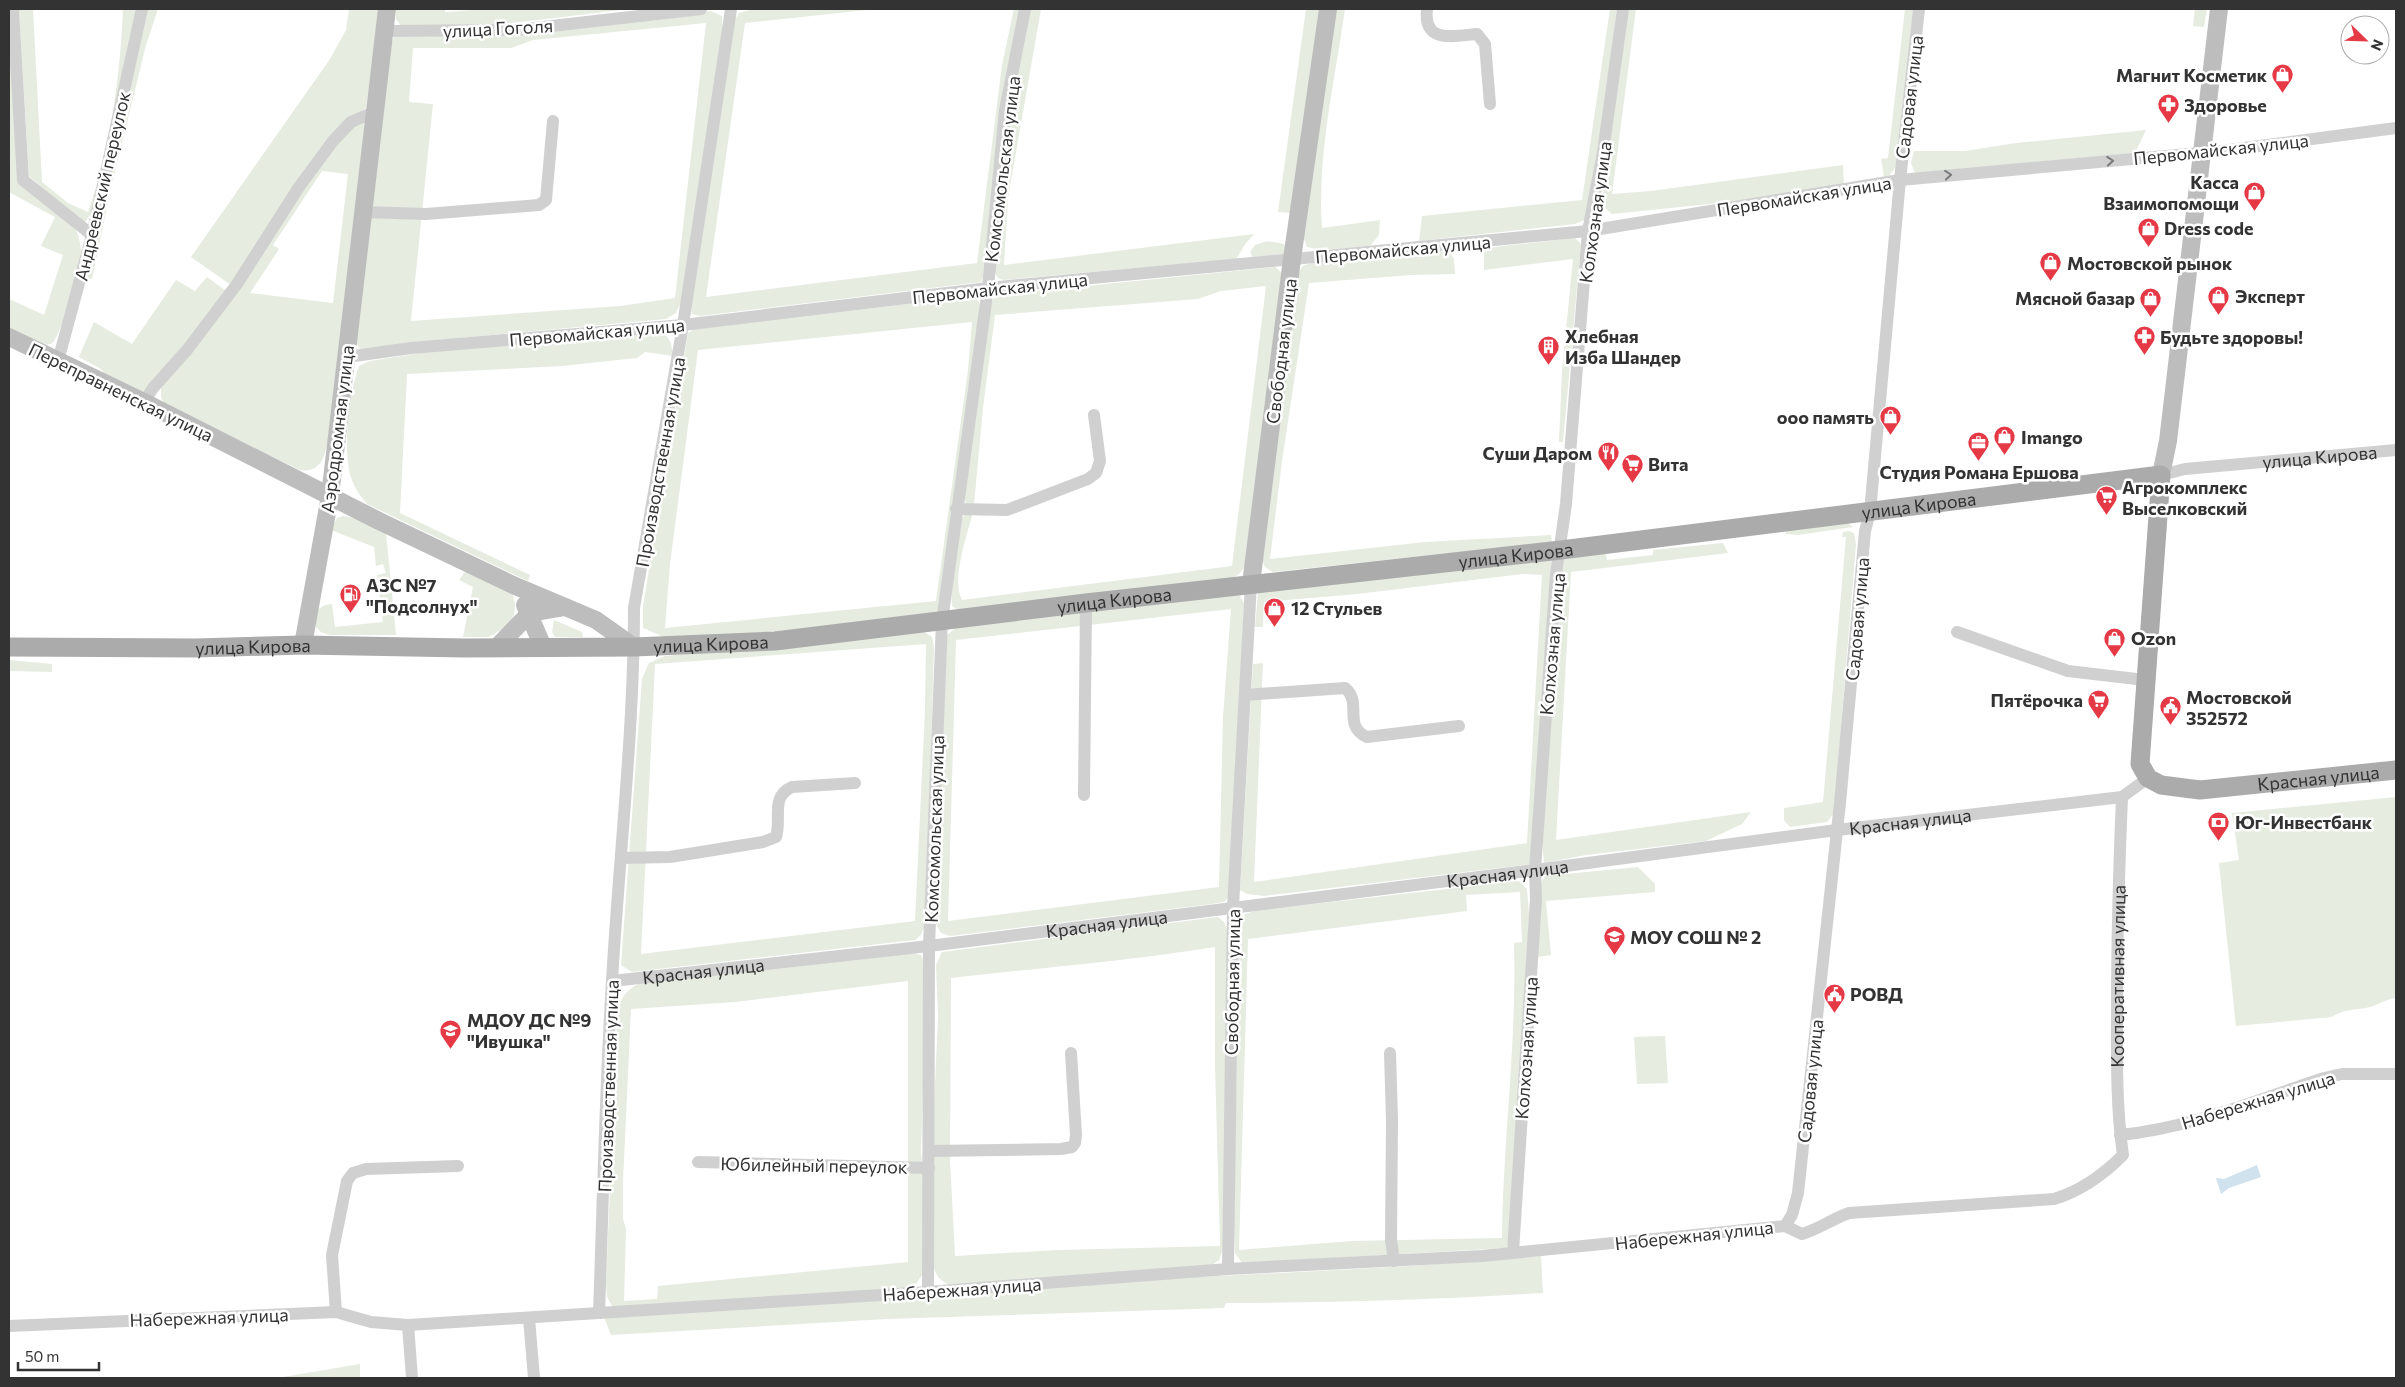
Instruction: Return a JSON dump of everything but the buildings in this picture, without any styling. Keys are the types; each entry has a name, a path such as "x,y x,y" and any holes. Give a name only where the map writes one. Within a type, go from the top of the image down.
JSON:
{"main road":[{"name":"улица Кирова","path":"9,648 196,648 303,645 634,647 775,640 1561,550 2162,475"},
{"path":"2148,778 2140,764 2162,475"},
{"name":"Красная улица","path":"2148,778 2161,785 2200,790 2396,770"}],"street":[{"path":"13,9 23,180 92,235"},
{"name":"Андреевский переулок","path":"58,362 92,235 142,9"},
{"name":"Аэродромная улица","path":"303,645 330,496 387,9"},
{"name":"улица Гоголя","path":"385,31 516,30 701,9"},
{"name":"Производственная улица","path":"599,1314 612,981 622,858 634,647 634,608 683,325 731,9"},
{"name":"Комсомольская улица","path":"928,1292 929,946 942,620 956,508 988,288 1006,110 1025,9"},
{"name":"Свободная улица","path":"1228,1269 1233,907 1251,584 1292,259 1328,9"},
{"path":"1426,9 1427,24 1435,34 1445,36 1477,34 1481,38 1485,44 1490,104"},
{"name":"Колхозная улица","path":"1513,1252 1536,899 1535,870 1556,574 1561,550 1588,231 1603,152 1623,9"},
{"name":"Садовая улица","path":"1785,1226 1792,1215 1798,1193 1837,830 1865,531 1870,512 1900,180 1919,9"},
{"path":"2162,475 2168,441 2219,9"},
{"path":"144,402 153,388 187,350 237,284 294,195 333,140 351,122 374,112"},
{"path":"362,212 426,214 540,205 546,200 553,122"},
{"name":"Первомайская улица","path":"347,357 411,348 683,325 988,288 1588,231 1900,180 2202,152 2396,128"},
{"name":"Переправненская улица","path":"9,337 233,447"},
{"path":"956,508 1007,510 1088,478 1096,473 1100,461 1094,415"},
{"name":"улица Кирова","path":"233,447 513,585 596,620 634,647"},
{"name":"улица Кирова","path":"2162,475 2185,469 2396,450"},
{"path":"513,585 530,613 543,647"},
{"path":"1084,795 1086,603"},
{"path":"497,647 530,613 566,607"},
{"path":"596,620 601,630 600,640 596,647"},
{"path":"1957,632 2068,671 2145,680"},
{"path":"1245,695 1345,688 1350,692 1353,700 1354,725 1358,733 1367,737 1459,726"},
{"name":"Красная улица","path":"612,981 929,946 1837,830 2122,797 2148,778"},
{"path":"622,858 670,857 763,842 776,837 779,828 779,797 785,790 792,787 856,783"},
{"name":"Кооперативная улица","path":"2122,797 2118,886 2117,1043 2120,1135 2123,1154"},
{"path":"1390,1052 1392,1120 1391,1240 1394,1261"},
{"path":"929,1151 1061,1149 1072,1146 1075,1143 1076,1135 1071,1053"},
{"name":"Набережная улица","path":"2120,1135 2143,1133 2198,1121 2324,1078 2342,1074 2396,1074"},
{"name":"Набережная улица","path":"9,1326 336,1312 371,1322 408,1325 928,1292 1228,1269 1394,1261 1513,1252 1785,1226 1802,1234 1816,1230 1834,1218 1849,1213 2054,1199 2073,1193 2090,1182 2123,1154"},
{"name":"Юбилейный переулок","path":"698,1162 929,1168"},
{"path":"336,1312 332,1255 341,1201 347,1181 353,1173 366,1169 458,1166"},
{"path":"530,1318 534,1378"},
{"path":"408,1325 412,1378"}],"shaded area":[{"path":"19,9 33,9 42,182 68,203 88,212 103,162 113,112 120,60 123,9 139,9 93,210 86,221 82,222 29,176"},
{"path":"147,9 158,9 146,45 111,188 92,279 86,278"},
{"path":"349,9 380,9 366,108 355,115 231,285 191,257 330,59 346,30"},
{"path":"396,9 445,9 445,12 490,9 629,9 504,24 401,26 396,19"},
{"path":"876,9 745,23 706,297 977,263 1002,65 1014,9 1022,9 984,275 981,282 700,316 692,314 691,305 734,21 739,13 750,10"},
{"path":"1029,9 1041,9 1008,198 1004,265 1254,234 1236,259 1003,280 998,278 994,271 1009,110"},
{"path":"1306,9 1322,9 1292,213 1278,212"},
{"path":"1334,9 1345,9 1324,145 1321,200 1322,228 1380,220 1379,235 1370,246 1320,250 1307,247 1304,239 1304,226"},
{"path":"1610,9 1617,9 1602,127 1587,219 1575,224 1419,241 1422,216 1582,200"},
{"path":"1628,9 1636,9 1612,194 1651,191 1843,165 1844,185 1729,202 1612,214 1605,208 1603,195"},
{"path":"1905,9 1913,9 1896,166 1889,176 1884,177 1881,159 1888,158"},
{"path":"2195,9 2207,9 2204,27 2193,26"},
{"path":"711,11 722,16 722,32 683,298 676,313 666,319 404,343 366,351 359,348 356,341 390,47 394,37","holes":["706,23 675,298 620,306 411,321 433,104 409,102 413,48 511,48 533,40"]},
{"path":"9,16 17,167 68,219 75,228 81,248 78,270 65,316 55,339 51,344 46,345 35,343 9,330 9,299 44,315 63,255 41,246 55,217 9,192"},
{"path":"365,121 330,430 323,459 315,468 300,470 164,404 161,397 161,387 349,128","holes":["322,171 348,174 333,303 250,293 279,249 273,245"]},
{"path":"2146,130 2135,153 1915,173 1911,163 1914,151 1965,151 2016,143"},
{"path":"1575,238 1581,244 1563,442 1559,442 1562,371 1573,259 1484,270 1484,251 1494,247"},
{"path":"1267,241 1284,244 1286,249 1284,254 1253,257 1250,252 1255,245"},
{"path":"1449,251 1454,259 1455,274 1411,275 1309,283 1282,461 1270,559 1425,542 1551,535 1552,542 1273,572 1265,567 1261,557 1298,274 1303,266 1314,262"},
{"path":"1275,267 1281,272 1284,282 1248,562 1239,574 1229,581 960,611 952,606 951,591 962,518 966,514 972,515 959,570 959,591 962,600 1232,566 1266,286 1221,291 1198,299 995,315 983,408 974,505 966,503 963,497 991,303 996,295"},
{"path":"207,277 226,291 179,352 143,393 106,376 101,369 79,357 94,322 132,344 176,280 195,291"},
{"path":"971,297 978,300 981,308 937,614 722,637 666,638 643,628 643,606 688,333 694,329 926,299","holes":["972,322 968,370 936,601 665,628 670,564 698,350"]},
{"path":"664,332 671,343 673,356 645,352 637,358 562,366 407,374 400,513 530,575 528,581 367,504 355,486 348,462 347,434 352,390 359,366 370,361 426,352"},
{"path":"343,516 355,518 386,532 396,635 330,635 321,632 316,627 315,618 320,608 332,604 335,627 383,622 377,575 386,573 383,564 376,566 374,547 331,530 337,518"},
{"path":"1846,522 1853,527 1798,535 1786,534 1786,530"},
{"path":"1849,531 1854,533 1856,544 1834,813 1827,822 1790,827 1784,820 1784,808 1823,802 1846,537 1842,537 1843,532"},
{"path":"1723,543 1728,553 1571,572 1556,840 1751,812 1742,824 1706,841 1586,855 1544,863 1542,839 1558,601 1564,560 1605,551 1607,560 1653,555 1653,550"},
{"path":"1552,558 1533,864 1264,896 1247,894 1240,890 1253,664 1263,663 1254,882 1527,843 1542,575 1523,574 1357,594 1264,602 1263,627 1255,627 1258,592"},
{"path":"471,570 512,592 515,604 514,615 507,626 489,637 463,637 473,587 459,580 464,573"},
{"path":"1239,595 1244,603 1230,895 1224,902 950,936 941,933 936,924 935,899 946,636 959,625","holes":["1231,609 1223,717 1219,887 948,921 956,640"]},
{"path":"554,620 582,632 583,637 555,637 552,632"},
{"path":"924,632 932,637 934,646 926,923 921,935 915,940 632,972 621,965 642,679 649,663 665,656","holes":["926,644 925,710 915,921 641,954 655,664"]},
{"path":"9,660 52,664 52,672 9,671"},
{"path":"2396,797 2396,998 2370,1007 2340,1012 2332,1017 2236,1026 2219,863 2239,860 2232,813"},
{"path":"1638,867 1655,884 1655,892 1546,901 1551,955 1536,957 1541,882 1545,876"},
{"path":"1519,881 1527,889 1529,914 1527,967 1509,1241 1506,1248 1242,1263 1235,1253 1234,1227 1239,924 1245,914 1258,910","holes":["1520,892 1522,942 1514,943 1514,1017 1502,1238 1352,1241 1239,1250 1248,939 1467,911 1466,895"]},
{"path":"1218,917 1224,922 1228,933 1224,1247 1219,1260 1209,1267 949,1285 940,1279 933,1262 933,1130 938,1017 936,965 942,952","holes":["1215,947 1215,1065 1220,1246 1057,1250 955,1256 950,1160 951,978"]},
{"path":"913,953 921,955 925,964 926,986 921,1152 925,1189 924,1272 916,1284 898,1290 627,1309 612,1306 607,1297 606,1284 617,1021 622,998 629,990 640,983","holes":["908,981 908,1262 658,1286 657,1299 624,1301 626,1229 623,1219 623,1182 631,1009 735,1002"]},
{"path":"1665,1036 1668,1083 1637,1084 1634,1037"},
{"path":"1541,1256 1543,1293 1384,1301 1226,1303 1224,1308 887,1319 611,1335 604,1317 734,1310 1057,1285 1384,1268"},
{"path":"360,1364 360,1378 277,1378"}],"water":[{"path":"2257,1165 2261,1177 2229,1188 2221,1194 2216,1178 2224,1179"}],"place":[{"name":"Магнит Косметик","path":"2283,94"},
{"name":"Здоровье","path":"2168,124"},
{"name":"Касса Взаимопомощи","path":"2255,211"},
{"name":"Dress code","path":"2148,247"},
{"name":"Мостовской рынок","path":"2051,282"},
{"name":"Эксперт","path":"2219,315"},
{"name":"Мясной базар","path":"2151,317"},
{"name":"Будьте здоровы!","path":"2144,356"},
{"name":"Хлебная Изба Шандер","path":"1549,365"},
{"name":"ооо память","path":"1890,436"},
{"name":"Imango","path":"2005,456"},
{"name":"Студия Романа Ершова","path":"1979,461"},
{"name":"Суши Даром","path":"1608,472"},
{"name":"Вита","path":"1632,483"},
{"name":"Агрокомплекс Выселковский","path":"2106,516"},
{"name":"АЗС №7 \"Подсолнух\"","path":"350,614"},
{"name":"12 Стульев","path":"1275,627"},
{"name":"Ozon","path":"2115,657"},
{"name":"Пятёрочка","path":"2099,719"},
{"name":"Мостовской 352572","path":"2170,726"},
{"name":"Юг-Инвестбанк","path":"2219,841"},
{"name":"МОУ СОШ № 2","path":"1614,956"},
{"name":"РОВД","path":"1834,1013"},
{"name":"МДОУ ДС №9 \"Ивушка\"","path":"451,1049"}]}
